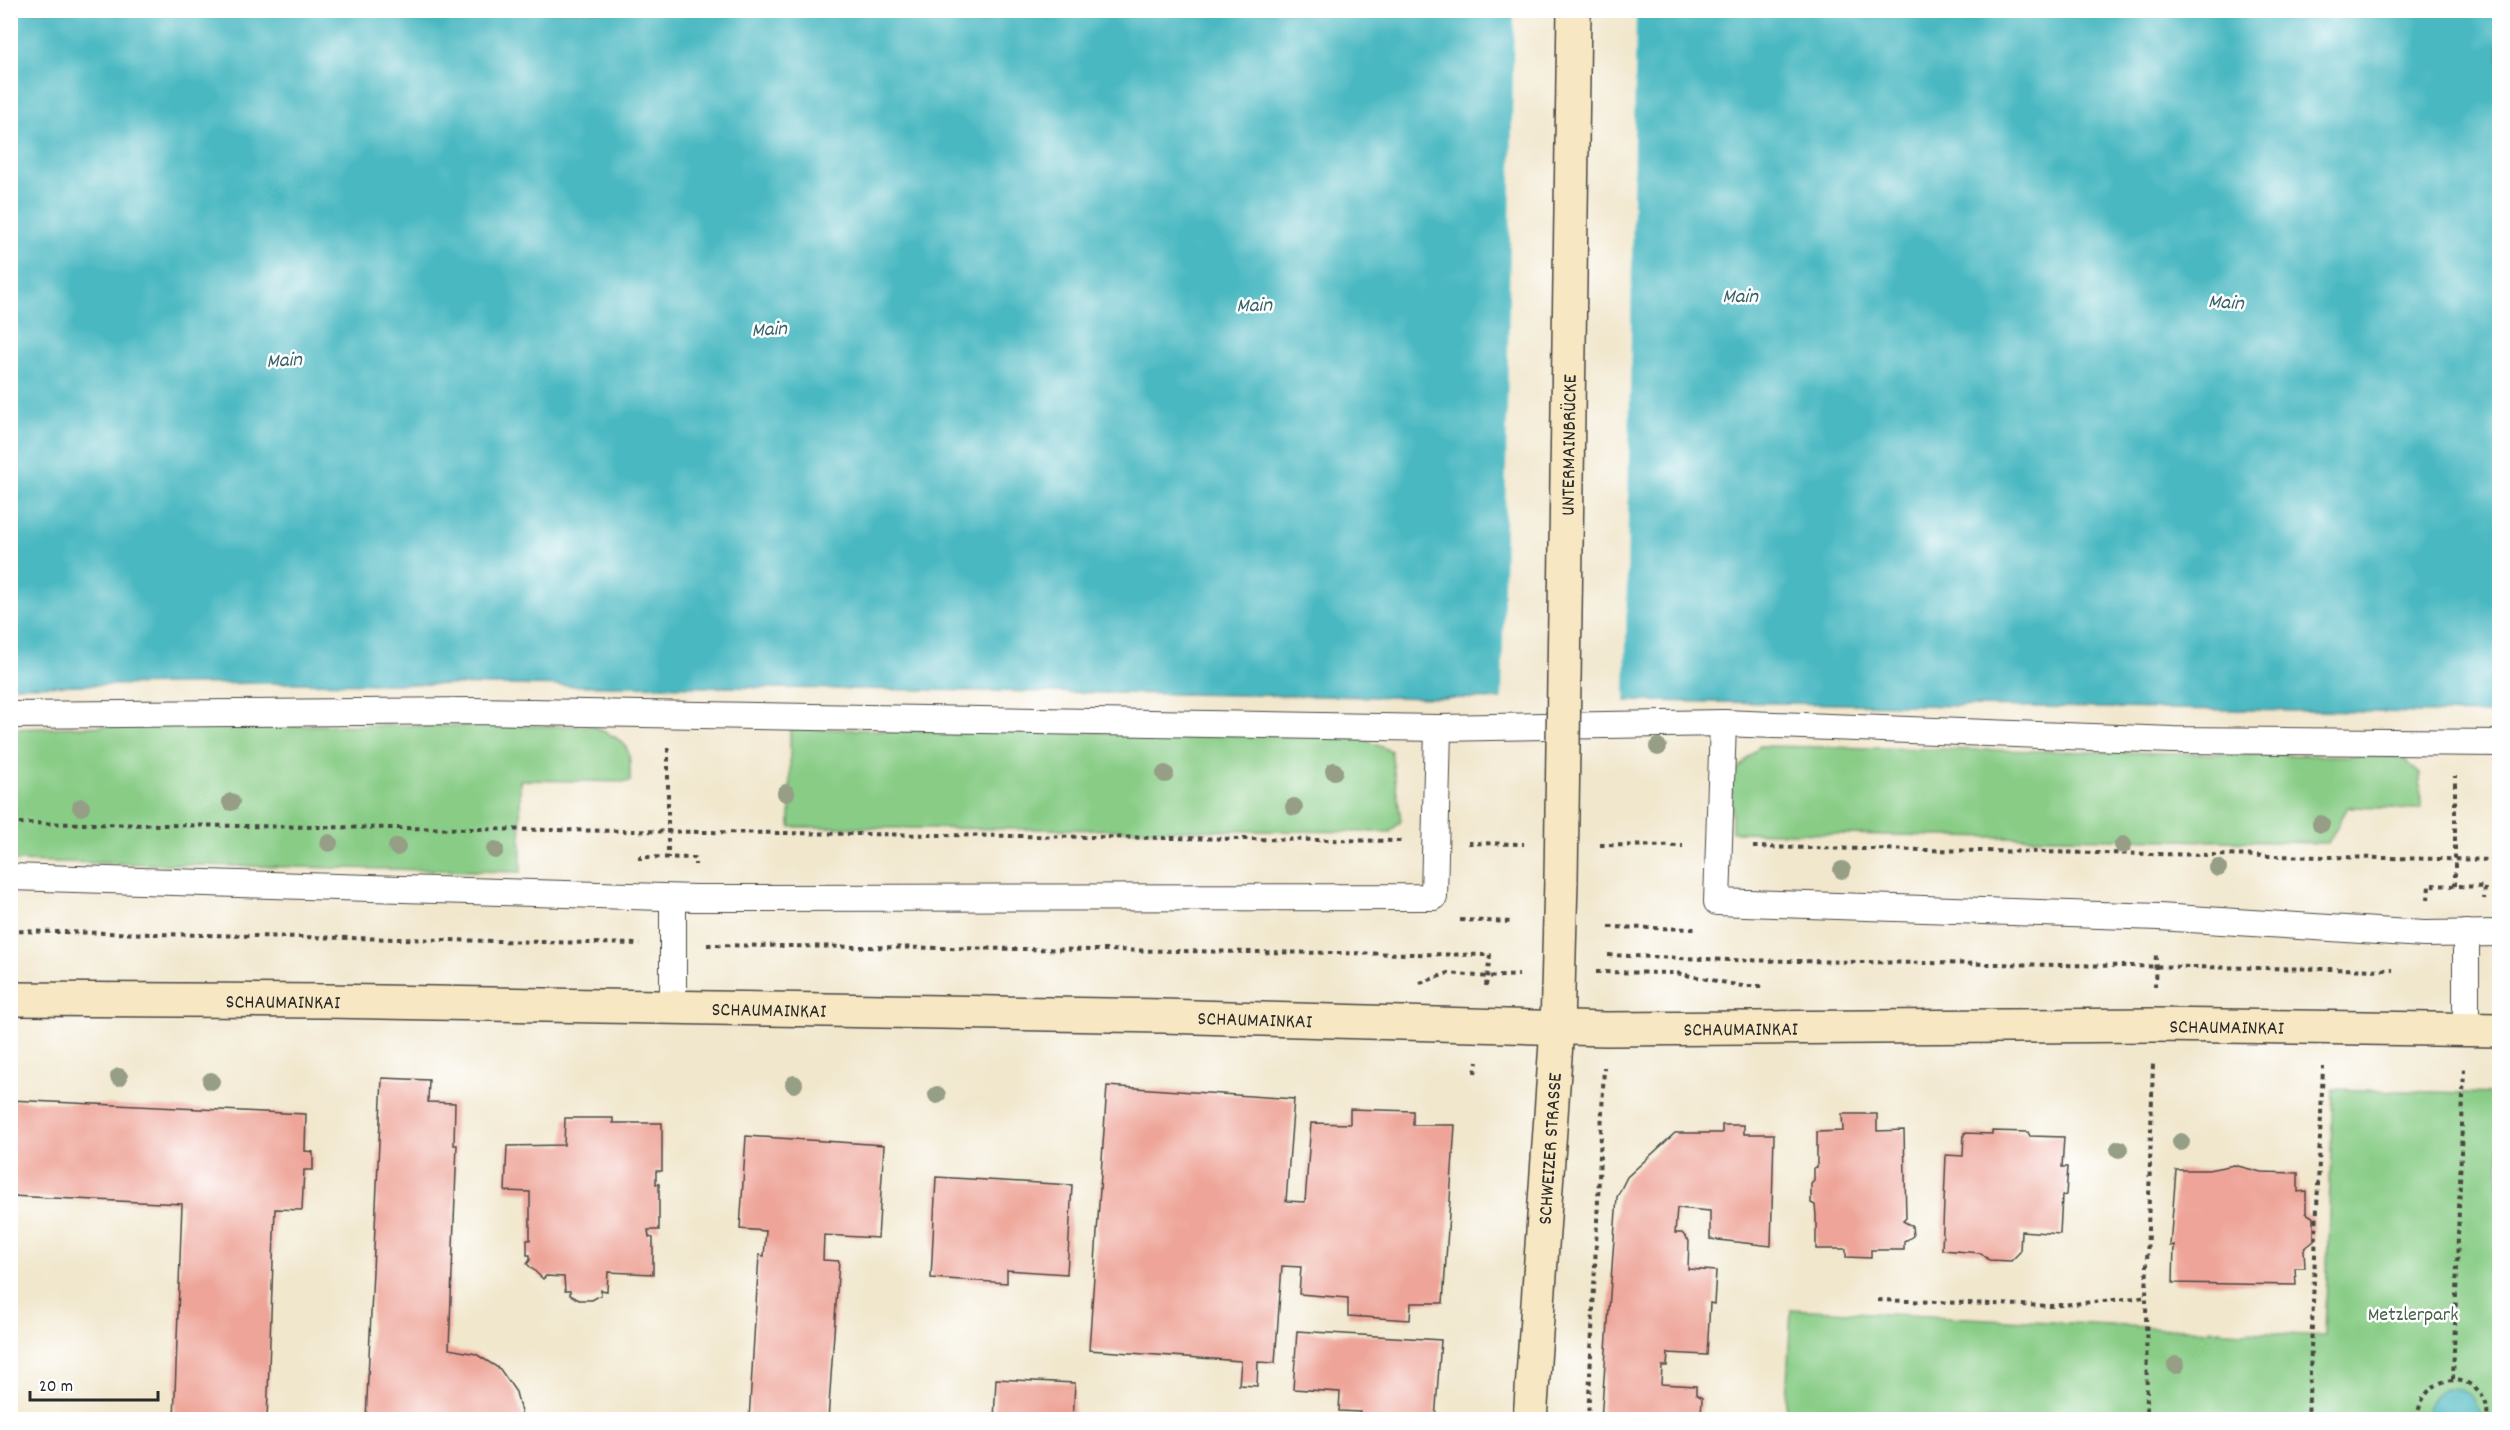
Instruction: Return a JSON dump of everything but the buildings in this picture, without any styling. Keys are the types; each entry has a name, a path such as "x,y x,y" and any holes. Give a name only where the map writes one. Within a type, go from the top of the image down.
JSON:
{"main road":[{"name":"UNTERMAINBRÜCKE","path":"1561,880 1574,10"},
{"name":"SCHWEIZER STRASSE","path":"1530,1419 1557,1028 1561,880"},
{"name":"SCHAUMAINKAI","path":"10,999 326,1000 1163,1016 1606,1029 2154,1025 2499,1030"}],"lane":[{"path":"10,715 471,711 1438,728 1723,723 2173,740 2499,743"},
{"path":"1723,723 1717,846 1717,902 2159,917 2424,934 2499,933"},
{"path":"10,877 673,898 1434,897 1438,728"},
{"path":"673,898 673,1008"},
{"path":"2466,933 2466,1029"}],"path":[{"path":"668,713 668,858"},
{"path":"2455,886 2456,742"},
{"path":"10,823 1397,841"},
{"path":"1717,846 2499,860"},
{"path":"640,857 695,858"},
{"path":"2429,885 2484,886"},
{"path":"1609,927 1704,929"},
{"path":"10,931 673,945 1490,955"},
{"path":"1608,955 1728,960 2405,970"},
{"path":"2146,1419 2146,1297 2156,965"},
{"path":"2308,1419 2325,1027"},
{"path":"1588,1419 1606,1029"},
{"path":"2453,1379 2466,1029"},
{"path":"1878,1300 2051,1306 2146,1297"},
{"path":"2390,1419 2417,1419 2421,1399 2428,1391 2439,1383 2453,1379 2469,1384 2482,1394 2489,1407 2487,1419 2499,1419"}],"green space":[{"path":"144,725 592,726 613,736 625,745 630,759 630,782 520,780 521,872 11,861 10,729"},
{"path":"790,729 1354,735 1391,751 1401,821 1390,832 790,827"},
{"path":"1759,746 2402,757 2420,774 2421,809 2348,807 2328,843 1732,832 1731,776"},
{"name":"Metzlerpark","path":"2333,1089 2499,1094 2499,1419 1785,1420 1791,1309 2325,1336"}],"water":[{"name":"Main","path":"10,11 2499,11 2499,714 720,687 284,683 11,686"},
{"path":"2446,1389 2460,1390 2470,1396 2477,1405 2479,1419 2427,1419 2427,1409 2431,1401"}],"pier":[{"path":"1514,11 1636,11 1625,703 1502,702"}]}
